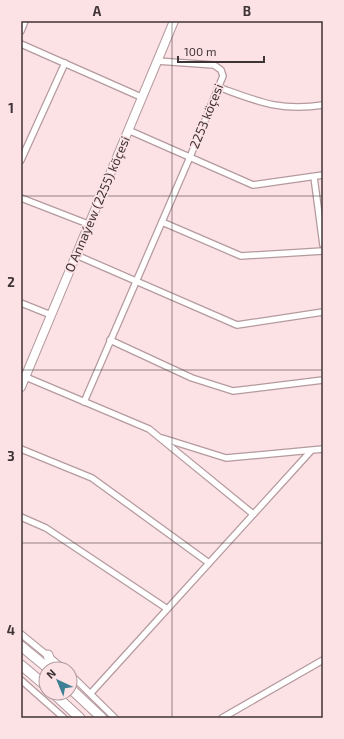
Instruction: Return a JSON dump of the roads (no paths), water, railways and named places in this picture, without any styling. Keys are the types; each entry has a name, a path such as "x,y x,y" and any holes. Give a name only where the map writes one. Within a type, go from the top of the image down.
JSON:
{"main road":[{"name":"O Annaýew (2255) köçesi","path":"21,386 23,376 51,315 174,21"},
{"path":"21,646 39,661"},
{"path":"48,656 50,661"},
{"path":"21,665 38,679"},
{"path":"78,696 102,718"},
{"path":"62,701 80,718"}],"street":[{"path":"21,31 25,21"},
{"path":"21,44 141,97"},
{"name":"2253 köçesi","path":"84,402 190,157 223,76 221,70 214,65 157,61"},
{"path":"21,160 65,63"},
{"path":"218,87 270,105 286,107 323,104"},
{"path":"128,130 253,184 323,176"},
{"path":"314,177 323,245"},
{"path":"21,198 88,224"},
{"path":"162,222 242,256 323,251"},
{"path":"76,255 237,324 323,312"},
{"path":"21,303 51,315"},
{"path":"110,340 192,378 233,391 323,380"},
{"path":"23,376 149,429 254,514"},
{"path":"158,436 226,458 310,452 323,449"},
{"path":"21,449 92,478 209,563"},
{"path":"91,694 166,608 310,452"},
{"path":"21,517 46,528 166,608"},
{"path":"21,634 54,661"},
{"path":"222,718 323,660"},
{"path":"21,680 64,718"},
{"path":"78,682 115,718"}]}
